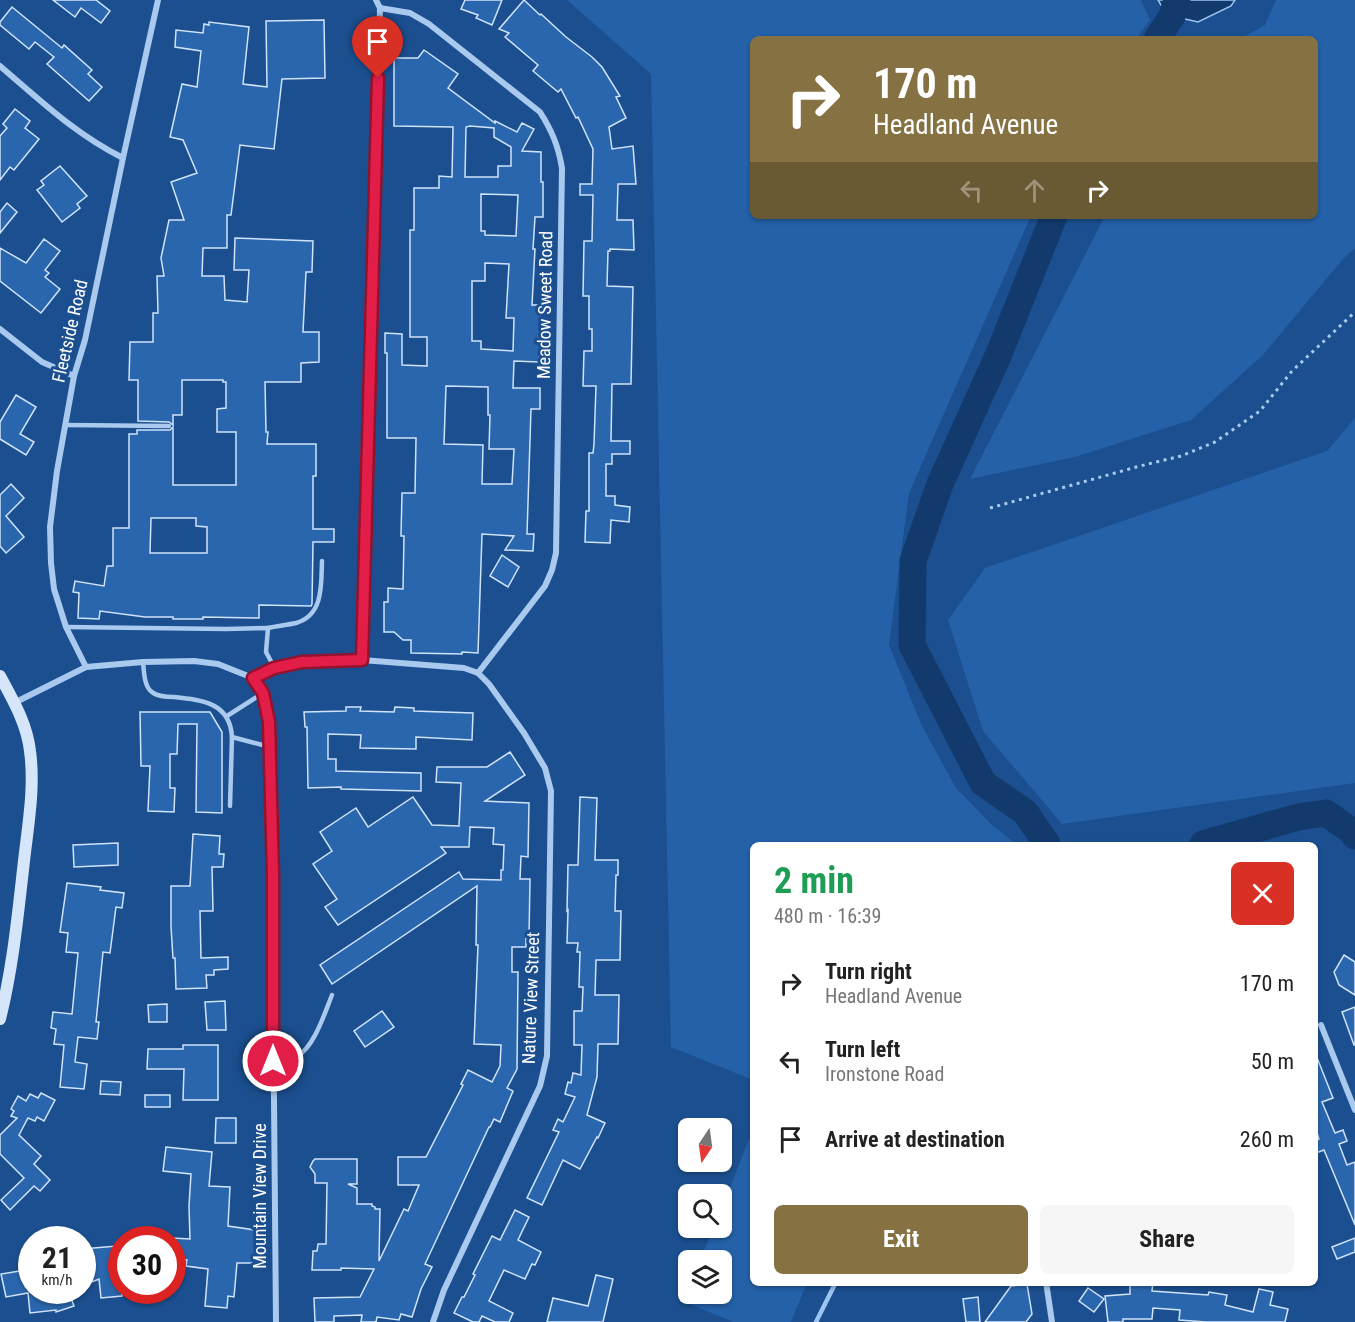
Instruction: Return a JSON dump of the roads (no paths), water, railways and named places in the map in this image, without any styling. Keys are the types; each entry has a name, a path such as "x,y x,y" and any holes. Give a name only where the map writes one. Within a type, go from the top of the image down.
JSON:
{"street":[{"name":"Fleetside Road","path":"86,667 66,627 54,589 50,527 57,471 74,376 85,340 158,0"},
{"path":"362,660 380,8 376,0"},
{"name":"Meadow Sweet Road","path":"380,8 410,13 429,24 540,112 552,130 562,168 556,554 545,586 478,673"},
{"path":"0,66 83,135 123,158"},
{"path":"0,329 42,362 74,376"},
{"path":"14,703 86,667 143,662 177,661 218,664 253,678 274,668 302,662 362,660 464,668 478,673"},
{"name":"Nature View Street","path":"433,1322 444,1290 540,1086 547,1056 551,791 545,768 536,751 489,684 478,673"},
{"path":"0,676 26,730 32,783 15,936 0,1018"},
{"name":"Mountain View Drive","path":"253,678 263,693 269,722 270,747 276,1322"},
{"path":"1321,1025 1355,1110"},
{"path":"1047,1286 1052,1322"}],"lane":[{"path":"65,425 169,426"},
{"path":"66,627 226,629 268,628 297,623 312,613 320,599 322,561"},
{"path":"268,628 266,652 274,668"},
{"path":"143,662 147,686 151,692 161,696 202,702 218,708 227,716 232,737 230,806"},
{"path":"227,716 263,693"},
{"path":"232,737 270,747"},
{"path":"273,1061 294,1058 304,1051 313,1038 332,995"}],"waterway":[{"path":"1159,36 1172,16 1177,0"},
{"path":"1046,842 1025,812 983,783 912,645 913,561 940,484 998,356 1053,219"},
{"path":"1210,842 1298,817 1326,813 1353,832 1355,836"},
{"path":"816,1322 834,1286"}]}
